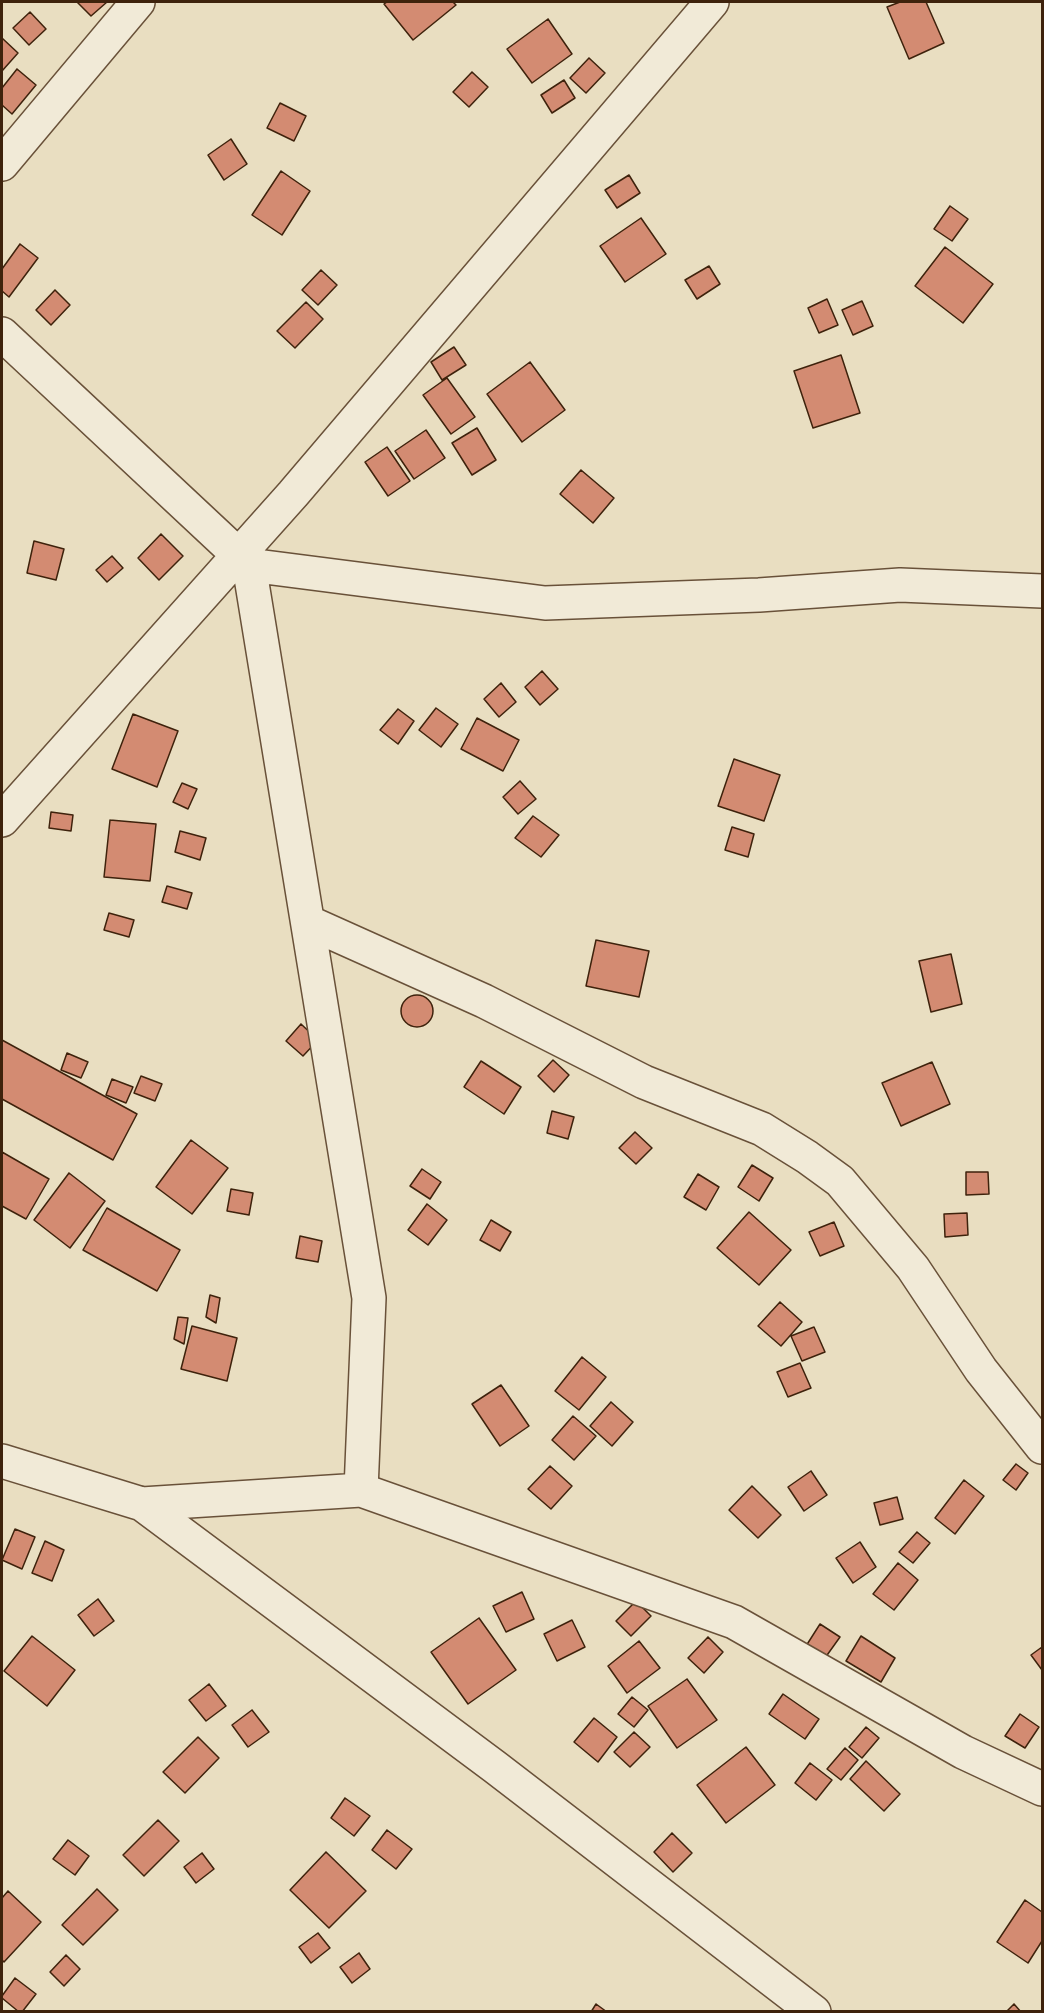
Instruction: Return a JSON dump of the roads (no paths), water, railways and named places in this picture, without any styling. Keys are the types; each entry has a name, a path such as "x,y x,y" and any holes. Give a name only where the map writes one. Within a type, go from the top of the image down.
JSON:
{"street":[{"path":"2,164 138,2"},
{"path":"2,820 244,560 292,494 712,2"},
{"path":"2,334 244,560 545,603 759,596 900,585 1027,590 1042,599"},
{"path":"244,560 308,922 369,1298 361,1490"},
{"path":"308,922 484,1001 644,1082 762,1129 807,1157 840,1181 913,1268 981,1370 1042,1447"},
{"path":"2,1461 142,1504 495,1767 814,2012"},
{"path":"142,1504 361,1490 734,1622 963,1752 1042,1789"}]}
